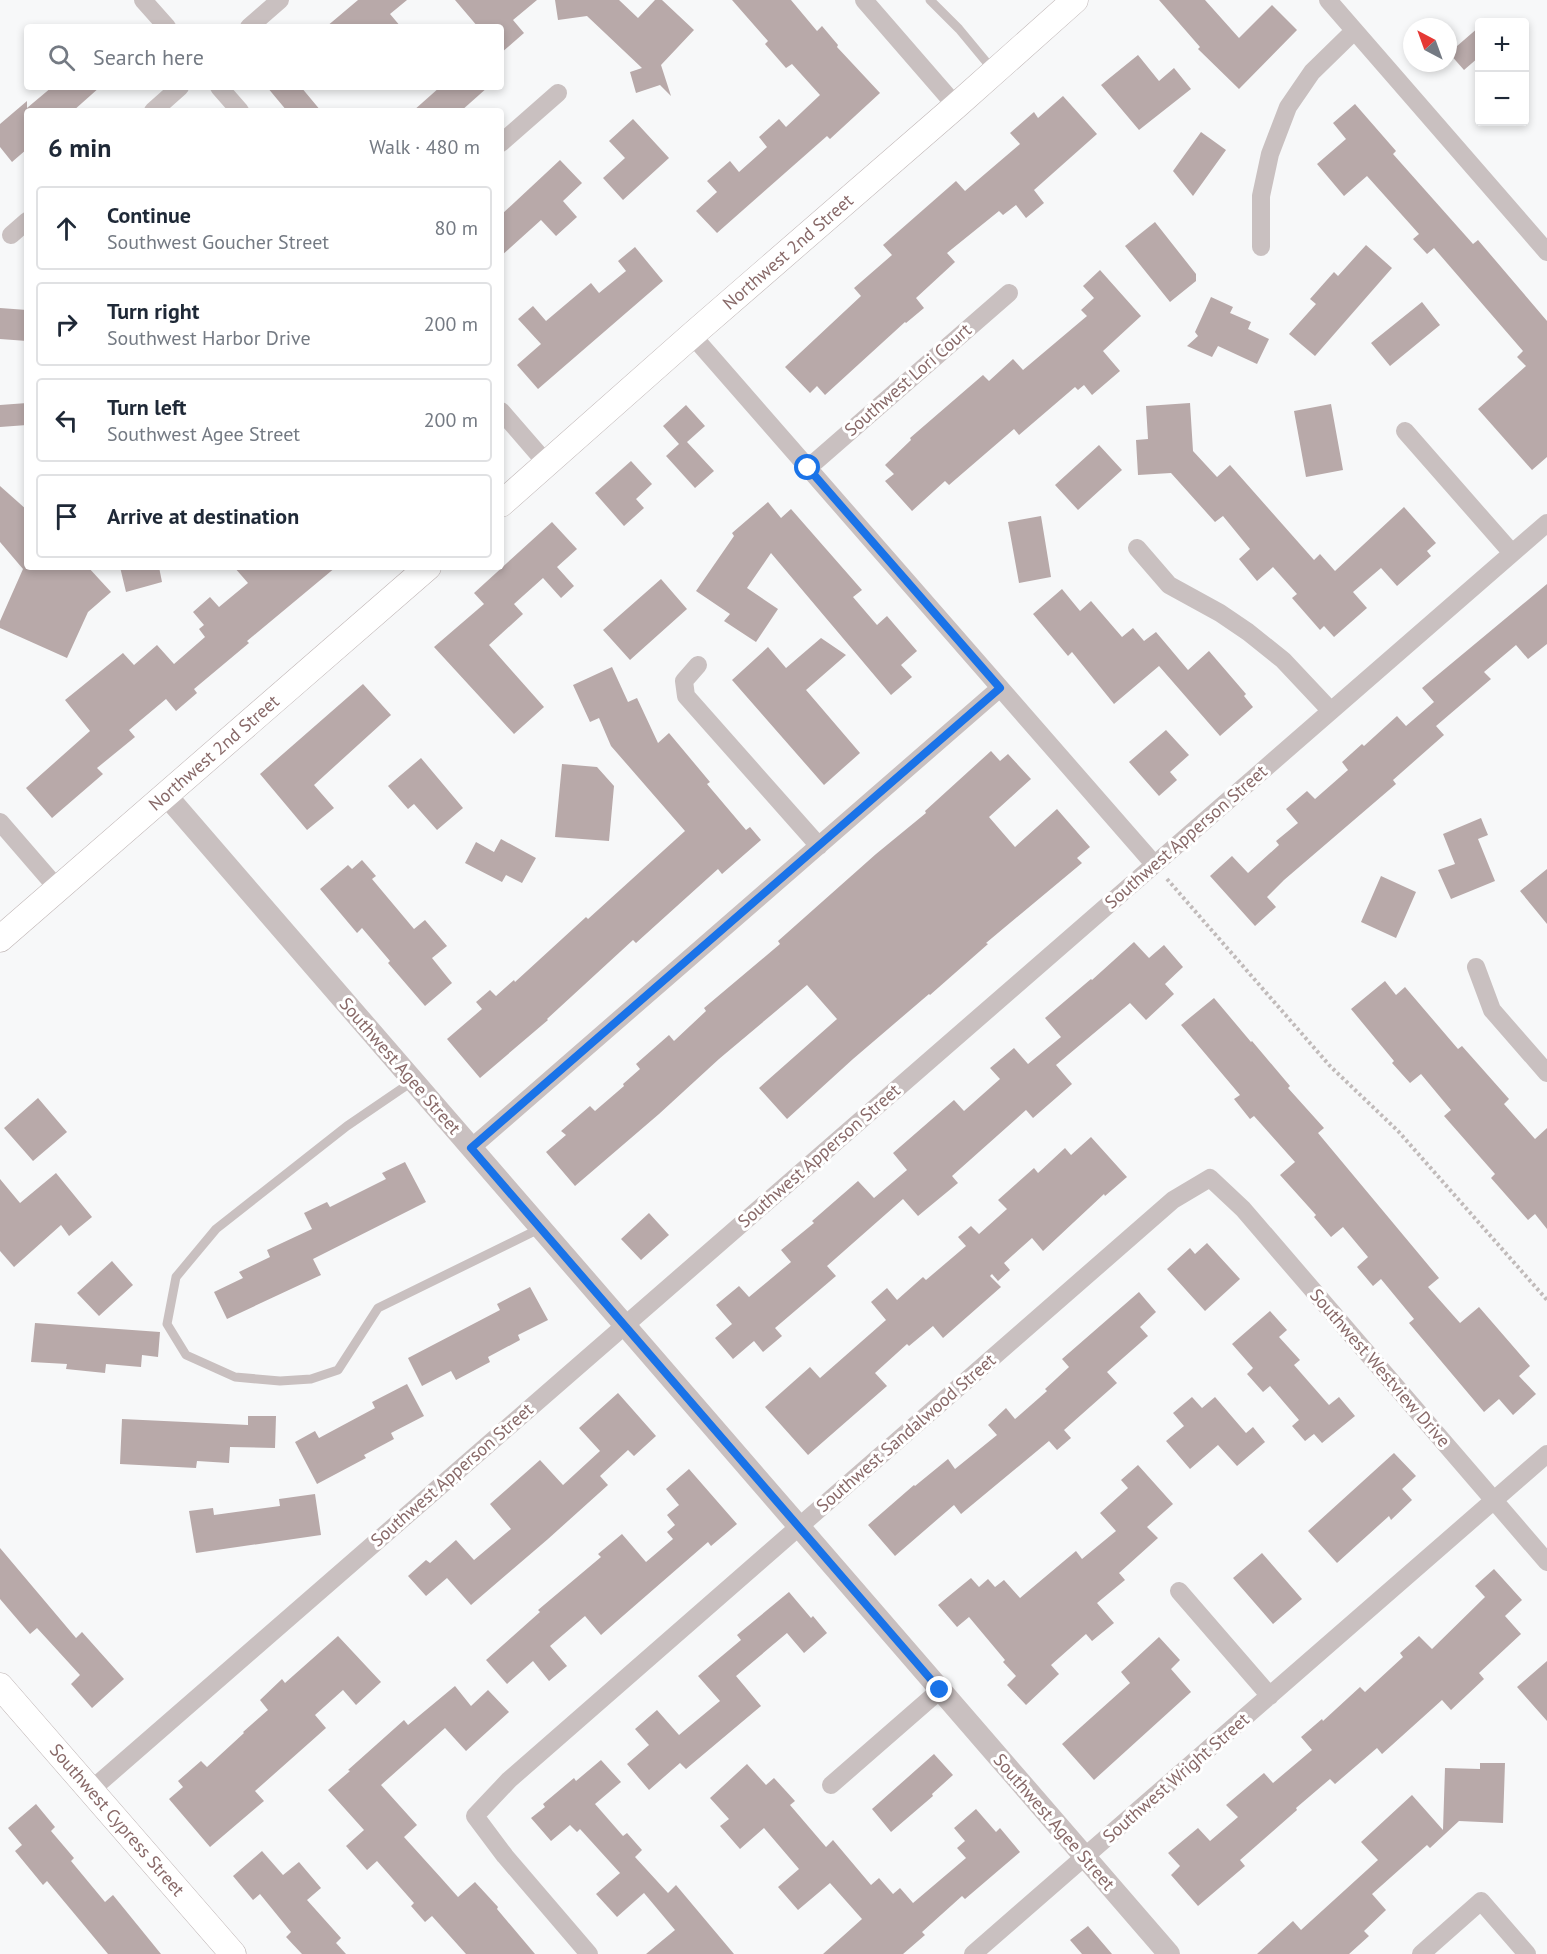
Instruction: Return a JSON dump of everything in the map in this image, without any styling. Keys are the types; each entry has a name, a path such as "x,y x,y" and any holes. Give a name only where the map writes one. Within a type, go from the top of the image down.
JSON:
{"main road":[{"name":"Northwest 2nd Street","path":"504,501 1075,0"},
{"name":"Northwest 2nd Street","path":"0,939 425,570"},
{"name":"Southwest Cypress Street","path":"0,1686 233,1954"}],"street":[{"path":"143,0 164,24"},
{"path":"252,24 280,0"},
{"path":"864,0 956,106"},
{"path":"1328,0 1547,252"},
{"path":"1261,246 1261,196 1270,153 1288,108 1312,72 1354,31"},
{"path":"156,108 177,90"},
{"path":"222,90 237,108"},
{"path":"504,140 558,93"},
{"path":"11,235 24,224"},
{"name":"Southwest Lori Court","path":"808,468 1009,293"},
{"path":"692,335 1154,864"},
{"path":"504,414 547,464"},
{"path":"1405,430 1512,553"},
{"name":"Southwest Apperson Street","path":"91,1790 1547,523"},
{"path":"1137,548 1169,585 1220,613 1283,660 1331,711"},
{"path":"698,665 684,681 686,696 819,846"},
{"path":"471,1148 1000,688"},
{"name":"Southwest Agee Street","path":"166,795 1168,1954"},
{"path":"0,822 58,889"},
{"path":"1476,967 1492,1010 1547,1073"},
{"name":"Southwest Westview Drive","path":"1210,1178 1244,1209 1547,1562"},
{"name":"Southwest Sandalwood Street","path":"589,1954 505,1857 476,1815 509,1780 1173,1200 1210,1178"},
{"name":"Southwest Wright Street","path":"973,1954 1547,1455"},
{"path":"1179,1590 1270,1696"},
{"path":"831,1785 940,1690"},
{"path":"1421,1954 1481,1901 1527,1954"}],"lane":[{"path":"930,0 959,29 995,72"},
{"path":"413,1081 347,1126 216,1228 176,1277 167,1324 186,1355 235,1377 280,1382 312,1379 338,1370 378,1308 541,1228"}],"path":[{"path":"1154,864 1330,1066 1398,1131 1547,1300"}],"building":[{"path":"358,0 407,0 390,14 398,24 330,24"},
{"path":"455,0 537,0 513,20 524,33 504,50 504,24 475,24"},
{"path":"555,0 619,0 638,18 655,0 662,0 694,30 661,65 671,96 660,85 636,93 630,72 642,68 587,16 558,20"},
{"path":"732,0 791,0 817,31 822,26 838,45 837,47 880,93 830,139 827,136 717,233 696,211 717,192 707,181 730,161 739,172 767,147 759,137 779,119 786,127 820,95 792,64 786,68 765,44 768,41"},
{"path":"1159,0 1205,0 1239,38 1272,5 1297,30 1239,89 1198,49 1200,47"},
{"path":"1475,30 1475,60 1464,70 1457,62 1457,46"},
{"path":"1138,55 1159,81 1174,68 1191,89 1139,130 1101,85"},
{"path":"48,90 97,90 76,108 27,108"},
{"path":"270,90 304,90 318,108 284,108"},
{"path":"437,90 485,90 464,108 416,108"},
{"path":"1063,96 1097,134 1034,190 1044,203 1026,218 1016,205 1003,215 999,211 947,253 955,262 916,298 924,308 905,322 825,395 817,386 810,393 785,367 861,296 854,288 892,255 883,245 956,181 965,191 1020,144 1010,133 1034,112 1038,118"},
{"path":"27,101 27,108 24,108 24,152 12,162 0,147 0,124"},
{"path":"1355,104 1396,151 1393,154 1473,244 1478,240 1547,321 1547,457 1532,470 1478,409 1526,366 1517,357 1523,351 1434,248 1427,254 1413,239 1419,234 1367,176 1344,196 1317,164 1346,139 1333,123"},
{"path":"633,119 669,158 623,200 603,178 625,158 609,141"},
{"path":"1201,132 1226,150 1193,196 1173,171"},
{"path":"560,160 582,183 563,201 577,217 556,236 541,220 504,253 504,212"},
{"path":"1155,222 1196,274 1196,281 1170,302 1125,246"},
{"path":"1366,245 1392,268 1315,356 1289,334 1316,304 1310,299 1334,272 1338,276"},
{"path":"635,247 663,281 538,389 517,365 541,344 518,319 533,306 546,321 591,283 599,293 626,271 618,261"},
{"path":"1100,270 1141,316 1103,351 1120,371 1092,395 1084,385 1078,390 1075,387 1019,435 1014,429 949,485 945,481 912,511 885,481 894,474 885,465 911,440 910,438 983,375 989,381 1013,359 1023,370 1087,316 1081,310 1094,298 1083,286"},
{"path":"1211,297 1233,307 1230,313 1251,322 1248,329 1269,339 1257,364 1218,346 1212,357 1187,346 1198,336 1195,332"},
{"path":"1422,302 1440,325 1390,366 1371,343"},
{"path":"0,308 24,310 24,341 0,339"},
{"path":"24,403 24,425 0,427 0,405"},
{"path":"1190,403 1193,451 1217,477 1230,465 1314,560 1320,554 1335,571 1404,507 1436,543 1427,551 1431,556 1397,586 1381,568 1353,592 1367,608 1334,637 1324,626 1320,630 1292,598 1297,594 1273,567 1257,581 1239,559 1250,549 1223,516 1215,522 1171,473 1138,475 1136,440 1148,439 1146,406"},
{"path":"1331,404 1343,470 1306,477 1294,411"},
{"path":"686,405 705,426 687,442 714,471 695,488 666,456 679,444 663,426"},
{"path":"1099,445 1122,470 1078,510 1055,485"},
{"path":"631,461 652,484 636,499 644,508 624,526 595,493"},
{"path":"0,486 24,507 24,570 91,570 111,592 88,612 67,658 0,628 0,621 23,569 0,542"},
{"path":"768,502 781,518 791,509 862,590 853,597 877,625 887,616 917,651 901,665 912,677 891,695 771,553 747,588 778,609 756,642 724,621 730,614 696,591 734,536 732,533"},
{"path":"1041,516 1051,577 1019,583 1008,522"},
{"path":"552,522 577,549 557,567 574,586 561,598 543,578 514,604 523,614 489,645 544,707 514,734 434,647 484,604 474,593 499,570 504,570 504,566"},
{"path":"121,570 160,570 162,582 126,592"},
{"path":"237,570 332,570 247,641 249,643 194,689 197,693 176,711 166,699 129,730 135,737 97,768 103,774 52,818 26,788 90,731 65,700 123,653 134,665 157,645 174,664 205,637 199,629 204,625 193,612 210,597 219,607 248,583"},
{"path":"661,579 687,609 630,660 603,630"},
{"path":"1547,584 1547,644 1528,659 1516,645 1484,672 1491,679 1436,726 1444,735 1393,780 1396,784 1267,897 1276,907 1255,926 1210,876 1232,856 1248,873 1279,845 1276,841 1298,823 1286,809 1307,791 1315,799 1348,770 1342,762 1362,744 1364,746 1397,716 1406,726 1434,702 1422,688"},
{"path":"1062,589 1080,611 1091,601 1122,637 1133,628 1144,641 1156,632 1188,670 1209,651 1246,694 1244,696 1253,707 1220,736 1159,666 1114,704 1072,652 1068,656 1033,614"},
{"path":"821,638 846,655 806,690 860,753 824,785 732,680 768,647 786,668"},
{"path":"612,667 628,702 637,698 658,743 669,733 710,782 707,784 746,830 750,827 761,840 722,874 718,869 636,943 633,940 548,1020 480,1078 447,1039 482,1009 476,1002 490,990 496,996 514,980 515,982 685,831 611,746 599,718 590,722 573,685"},
{"path":"363,684 391,715 314,785 334,808 307,830 260,774"},
{"path":"1166,730 1189,755 1170,772 1177,780 1159,796 1129,762"},
{"path":"991,751 1000,761 1008,754 1031,779 989,817 1015,847 1057,809 1090,847 1077,858 1082,863 986,943 988,944 853,1059 787,1119 759,1088 837,1019 807,985 575,1186 546,1152 566,1135 561,1131 590,1106 595,1111 624,1086 623,1084 640,1069 636,1064 669,1035 674,1041 706,1011 704,1008 780,944 778,941 926,813 925,811"},
{"path":"421,758 463,808 437,830 414,804 408,809 388,786"},
{"path":"562,764 597,767 614,786 609,841 555,837"},
{"path":"1481,818 1488,835 1478,839 1495,881 1451,899 1438,870 1455,864 1443,834"},
{"path":"501,839 536,858 522,883 506,875 502,882 465,863 476,842 494,852"},
{"path":"362,860 376,876 372,879 414,929 425,920 447,946 432,958 452,983 425,1006 362,928 357,933 320,889 348,865 352,869"},
{"path":"1547,869 1547,924 1520,891"},
{"path":"1381,876 1416,892 1396,938 1361,922"},
{"path":"1134,942 1149,958 1164,945 1183,967 1165,984 1174,994 1146,1020 1130,1003 1056,1065 1072,1084 1033,1118 1026,1110 952,1176 958,1183 918,1216 903,1199 827,1266 836,1276 775,1328 782,1336 763,1352 754,1341 733,1359 715,1338 732,1324 716,1305 739,1286 749,1297 791,1262 781,1250 814,1223 812,1221 858,1181 874,1198 907,1170 893,1153 954,1100 964,1111 1000,1079 990,1068 1014,1048 1028,1064 1061,1037 1045,1018"},
{"path":"1385,981 1396,995 1405,987 1458,1049 1462,1046 1509,1099 1504,1104 1535,1139 1547,1128 1547,1229 1535,1214 1528,1220 1491,1178 1495,1174 1444,1116 1451,1110 1421,1074 1410,1083 1351,1009"},
{"path":"1214,998 1324,1128 1318,1133 1439,1278 1428,1287 1460,1323 1479,1307 1530,1366 1519,1376 1536,1394 1513,1415 1499,1399 1484,1412 1409,1323 1414,1319 1381,1279 1373,1286 1357,1267 1368,1257 1343,1227 1331,1237 1314,1217 1316,1215 1280,1175 1295,1162 1254,1116 1250,1119 1234,1099 1240,1095 1181,1025"},
{"path":"38,1098 67,1132 33,1161 4,1128"},
{"path":"1091,1137 1127,1177 1105,1196 1104,1194 1043,1251 1032,1238 1004,1263 1010,1270 998,1281 992,1274 990,1276 1001,1287 943,1338 933,1326 909,1346 907,1344 875,1373 887,1386 808,1455 765,1407 810,1367 820,1378 886,1320 871,1302 887,1288 897,1300 923,1277 926,1280 966,1246 958,1237 971,1226 979,1234 1007,1209 998,1200 1034,1168 1038,1173 1065,1148 1071,1155"},
{"path":"405,1162 426,1202 313,1259 321,1275 227,1319 214,1292 243,1278 239,1272 270,1257 267,1250 312,1229 304,1213 327,1202 330,1207 386,1179 382,1173"},
{"path":"56,1173 92,1217 69,1236 61,1225 14,1267 0,1251 0,1179 20,1203"},
{"path":"649,1213 669,1235 641,1260 621,1239"},
{"path":"1207,1243 1240,1279 1205,1311 1167,1269 1190,1248 1195,1254"},
{"path":"112,1261 133,1285 99,1316 77,1293"},
{"path":"530,1287 548,1320 518,1335 520,1340 488,1357 490,1362 456,1380 451,1371 422,1386 408,1358 500,1310 497,1304"},
{"path":"1139,1292 1156,1312 1140,1327 1148,1336 1107,1372 1117,1383 1064,1430 1071,1438 1057,1450 1049,1441 961,1514 954,1505 895,1556 868,1525 948,1459 955,1469 997,1435 988,1425 1006,1408 1015,1419 1047,1391 1045,1389 1069,1367 1062,1359"},
{"path":"1270,1311 1287,1330 1279,1337 1300,1360 1294,1365 1329,1405 1339,1397 1355,1416 1322,1443 1314,1434 1305,1441 1292,1426 1299,1420 1270,1386 1263,1392 1247,1374 1253,1368 1232,1344"},
{"path":"35,1323 160,1332 158,1357 142,1355 141,1367 106,1364 105,1373 66,1369 67,1364 31,1362"},
{"path":"407,1384 424,1416 391,1433 394,1439 364,1455 366,1458 317,1484 295,1442 315,1431 319,1438 375,1408 372,1402"},
{"path":"618,1393 656,1436 634,1456 628,1450 600,1476 608,1485 471,1605 447,1578 426,1596 408,1576 426,1560 430,1563 456,1540 474,1560 511,1529 490,1504 540,1460 563,1485 600,1451 579,1428"},
{"path":"1192,1397 1202,1408 1215,1397 1246,1433 1253,1427 1265,1442 1237,1466 1218,1445 1190,1469 1166,1441 1184,1426 1173,1413"},
{"path":"248,1416 276,1416 275,1448 230,1447 229,1463 197,1461 196,1468 120,1464 122,1419 248,1425"},
{"path":"1394,1453 1416,1476 1402,1489 1412,1500 1391,1520 1389,1516 1337,1563 1308,1531"},
{"path":"1138,1465 1173,1504 1147,1527 1158,1538 1119,1573 1125,1580 1097,1603 1114,1623 1092,1641 1086,1634 1051,1665 1059,1674 1026,1705 1007,1685 1016,1676 969,1617 957,1627 938,1605 971,1578 979,1587 988,1579 995,1587 1004,1580 1020,1598 1076,1551 1082,1559 1116,1531 1100,1513 1128,1488 1121,1480"},
{"path":"689,1469 737,1524 711,1546 708,1542 601,1635 585,1616 550,1646 567,1666 549,1681 533,1661 507,1684 486,1660 540,1612 538,1610 601,1557 598,1554 622,1534 646,1562 673,1539 667,1532 675,1525 667,1515 679,1505 666,1489"},
{"path":"315,1494 321,1535 196,1553 189,1511 213,1508 214,1515 280,1506 279,1499"},
{"path":"0,1548 76,1638 82,1632 124,1679 92,1708 71,1684 80,1675 37,1628 30,1634 0,1599"},
{"path":"1262,1553 1302,1599 1273,1624 1233,1578"},
{"path":"1494,1569 1522,1600 1505,1616 1521,1634 1479,1673 1484,1679 1451,1710 1442,1700 1382,1754 1377,1748 1335,1784 1330,1779 1240,1860 1245,1866 1198,1906 1171,1875 1180,1866 1168,1853 1198,1828 1210,1841 1238,1817 1226,1805 1264,1773 1273,1783 1312,1750 1301,1737 1322,1719 1323,1721 1360,1687 1365,1692 1403,1657 1400,1653 1419,1636 1432,1649 1485,1597 1475,1586"},
{"path":"789,1592 827,1633 804,1653 787,1633 736,1676 761,1706 686,1769 680,1763 649,1790 627,1764 649,1745 635,1729 657,1710 679,1735 720,1701 698,1676 741,1640 737,1635"},
{"path":"338,1636 381,1682 356,1705 343,1690 315,1715 326,1728 255,1791 264,1801 210,1847 169,1799 183,1787 178,1781 201,1761 207,1767 268,1710 260,1700 282,1679 285,1683"},
{"path":"1159,1637 1180,1660 1171,1669 1191,1692 1094,1780 1062,1744 1130,1683 1121,1672"},
{"path":"1547,1661 1547,1721 1517,1687"},
{"path":"455,1686 471,1706 488,1690 509,1712 466,1751 445,1728 381,1785 417,1825 404,1837 458,1897 475,1882 535,1954 466,1954 432,1916 425,1922 411,1906 414,1903 377,1861 367,1870 346,1846 364,1830 328,1790 404,1720 408,1725"},
{"path":"934,1754 953,1775 932,1794 933,1796 891,1832 872,1809"},
{"path":"601,1760 621,1782 595,1804 623,1836 627,1833 642,1850 635,1857 668,1893 676,1885 734,1954 646,1954 675,1930 644,1893 617,1917 596,1894 620,1873 580,1829 577,1832 570,1825 551,1841 531,1818 545,1807 543,1804 574,1778 576,1781"},
{"path":"1480,1763 1505,1763 1503,1823 1459,1821 1430,1848 1427,1845 1372,1894 1386,1910 1364,1931 1369,1936 1349,1954 1257,1954 1293,1921 1301,1930 1378,1860 1361,1842 1412,1795 1443,1830 1445,1768 1480,1769"},
{"path":"747,1764 766,1785 774,1778 795,1801 790,1805 826,1847 833,1840 871,1885 879,1878 893,1894 900,1888 913,1903 966,1858 957,1848 965,1841 954,1828 976,1809 996,1832 1000,1828 1020,1852 965,1899 962,1896 922,1932 925,1935 903,1954 823,1954 862,1919 830,1883 798,1910 778,1887 799,1869 764,1828 740,1849 720,1826 729,1819 710,1798"},
{"path":"36,1804 55,1827 51,1831 74,1858 71,1861 105,1902 113,1895 161,1954 108,1954 47,1881 43,1885 15,1851 22,1845 8,1828"},
{"path":"262,1851 283,1875 299,1862 321,1888 307,1900 341,1938 336,1943 346,1954 302,1954 286,1937 291,1932 260,1894 253,1900 233,1876"},
{"path":"1088,1926 1112,1954 1082,1954 1070,1940"}],"route":[{"path":"808,468 1000,688 471,1148 940,1690"}]}
